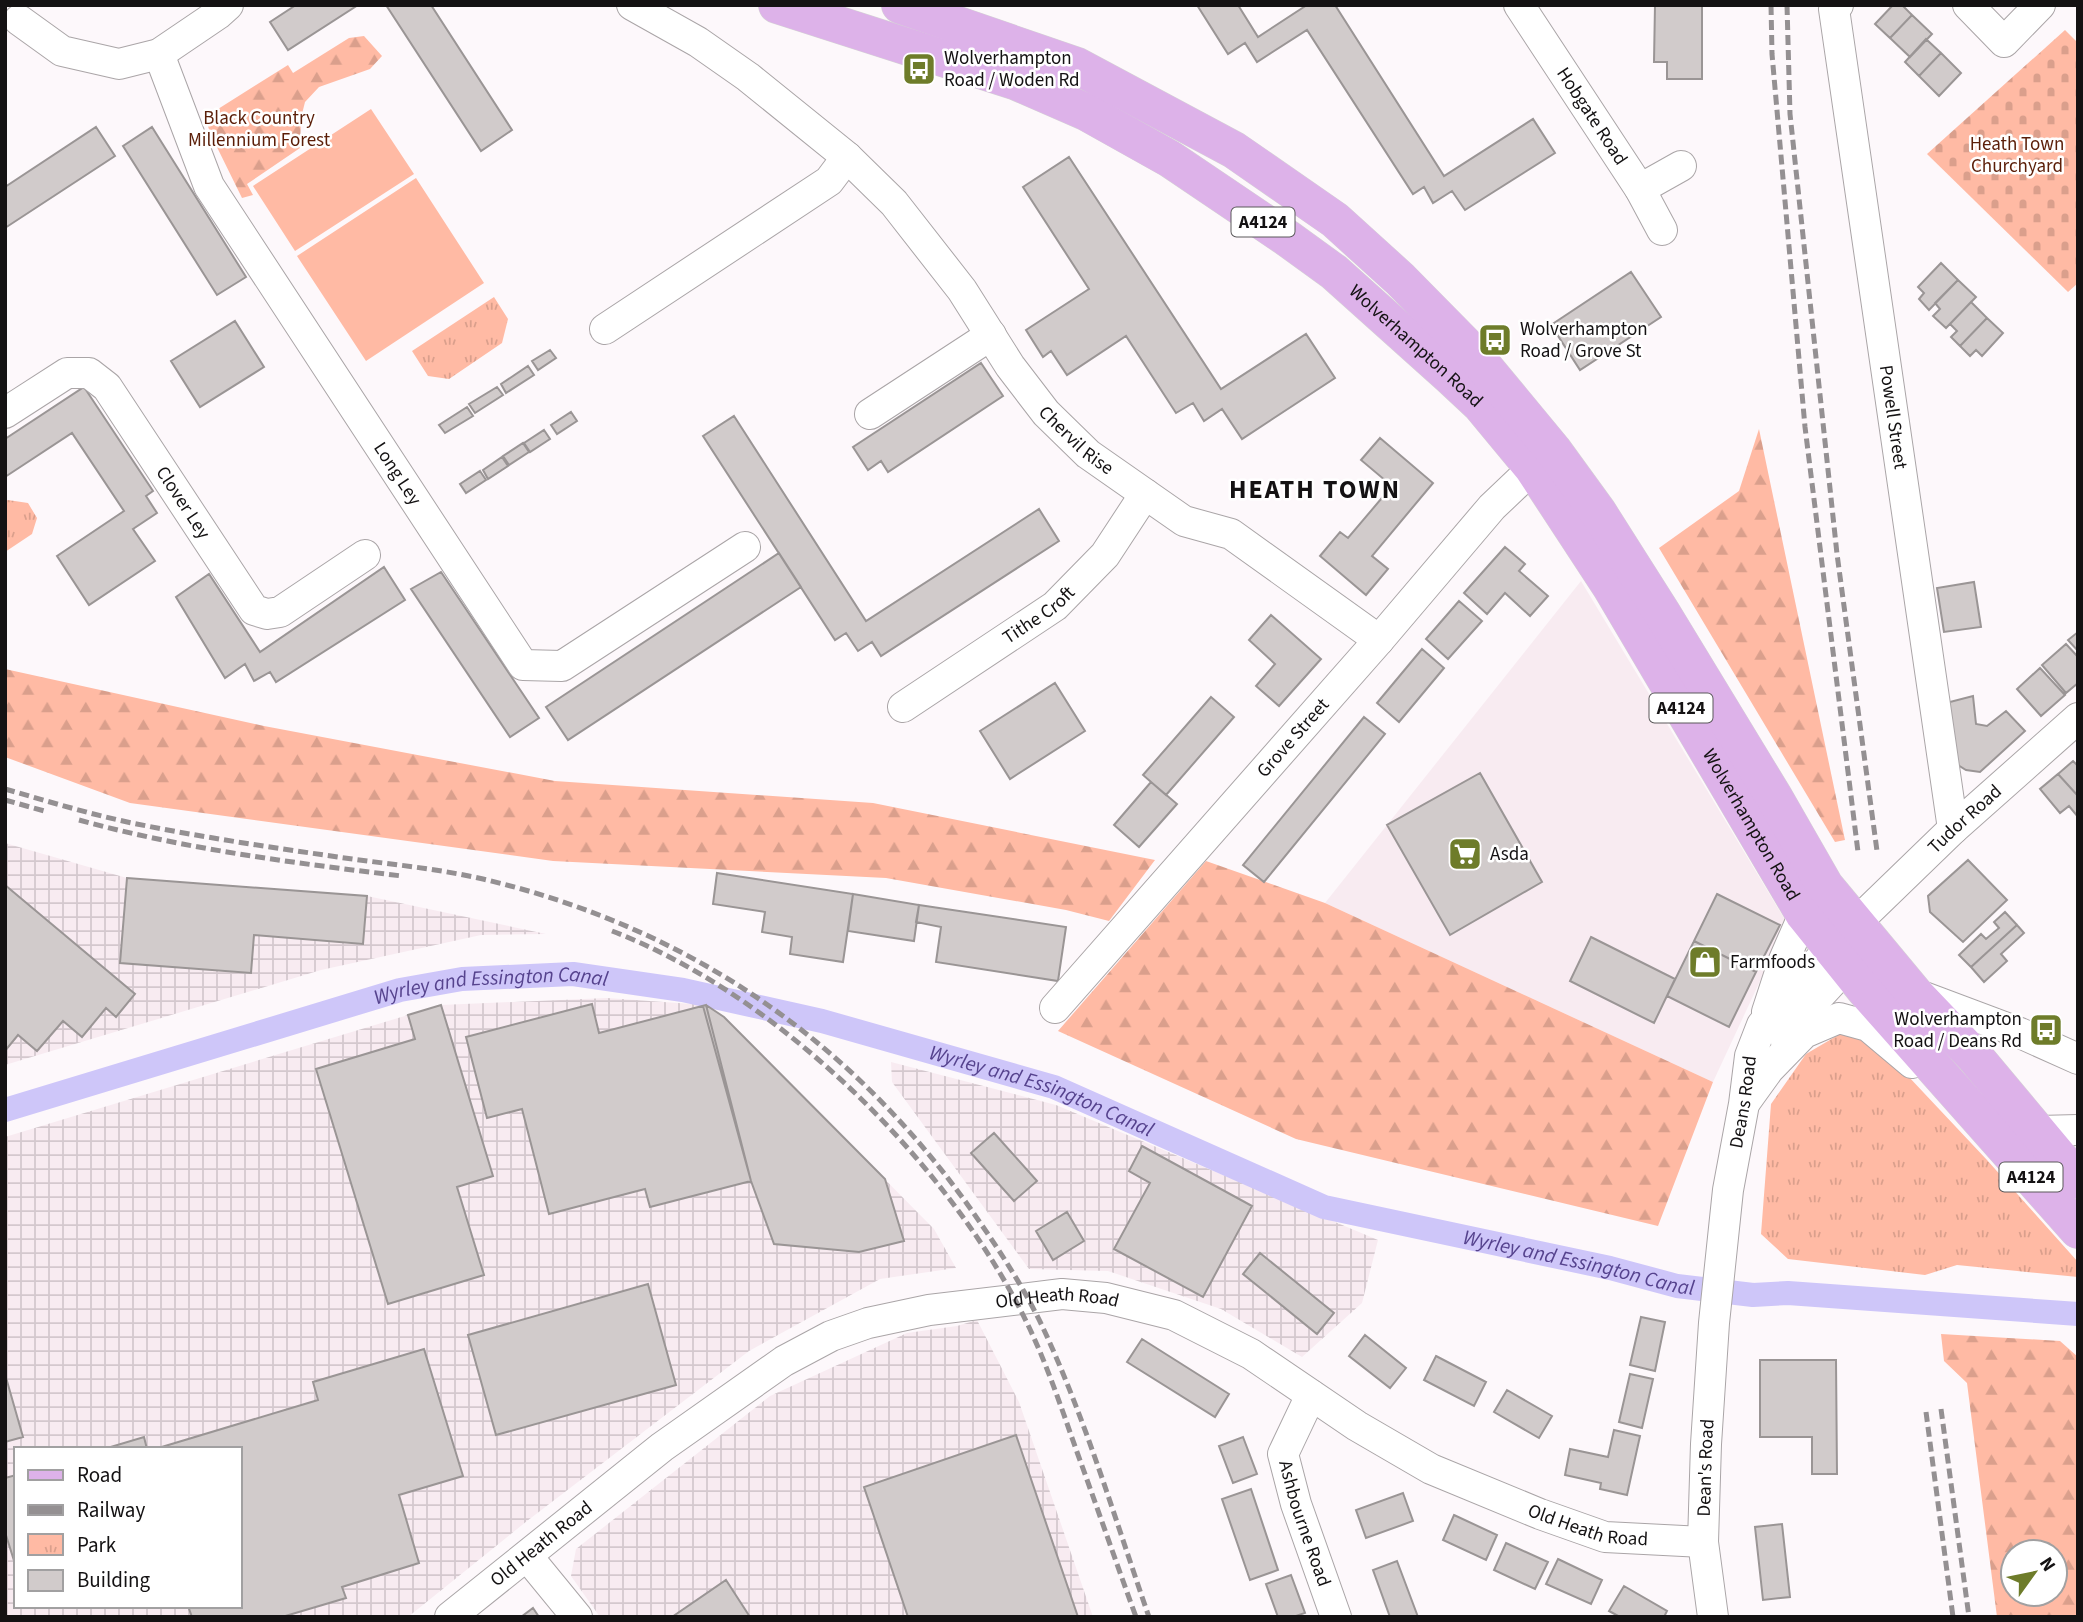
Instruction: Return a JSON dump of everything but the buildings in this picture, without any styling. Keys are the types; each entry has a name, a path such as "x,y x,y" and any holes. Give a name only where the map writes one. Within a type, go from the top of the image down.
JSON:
{"main road":[{"name":"Wolverhampton Road","path":"777,5 1017,82 1086,112 1170,159 1334,272 1543,459 1598,512 1774,796 1825,886 1844,946"},
{"name":"Wolverhampton Road","path":"900,5 1077,66 1245,158 1335,220 1400,279 1471,351 1543,459 1611,587 1804,915 1844,946 1914,993 1975,1057 2039,1131"},
{"name":"A4124","path":"1844,946 1973,1113 2078,1230"},
{"name":"A4124","path":"2039,1131 2078,1180"}],"street":[{"path":"19,22 62,51 119,64 159,54 228,5"},
{"name":"Chervil Rise","path":"632,5 698,42 748,77 847,157 894,203 962,290 1010,366 1046,413 1088,454 1184,521 1231,534 1379,640"},
{"name":"Hobgate Road","path":"1519,5 1640,190 1662,230"},
{"name":"Powell Street","path":"1838,5 1834,9 1953,829"},
{"path":"1968,5 2004,42 2040,5"},
{"name":"Long Ley","path":"159,54 209,186 523,665 562,666 745,547"},
{"path":"605,329 829,181 847,157"},
{"path":"1640,190 1681,166"},
{"path":"870,414 991,335"},
{"name":"Clover Ley","path":"5,413 66,373 89,373 107,387 254,611 267,614 280,611 365,555"},
{"name":"Grove Street","path":"1055,1008 1492,508 1543,459"},
{"name":"Tithe Croft","path":"903,707 1055,606 1105,555 1145,494"},
{"name":"Tudor Road","path":"1844,946 1953,829 2078,718"},
{"path":"1762,1025 1784,960 1804,915"},
{"path":"1744,1104 1769,1069 1844,946"},
{"name":"Deans Road","path":"1714,1318 1728,1190 1750,1056 1762,1025 1844,946"},
{"name":"Wolverhampton Road","path":"1914,993 2020,1033 2076,1059"},
{"path":"1769,1069 1804,1033 1839,1018 1868,1026 1973,1113 2039,1131 2078,1130"},
{"path":"1975,1057 1987,1041 2020,1033"},
{"name":"Old Heath Road","path":"450,1617 662,1447 783,1361 831,1336 867,1322 929,1310 1062,1294 1106,1298 1174,1315 1251,1354 1357,1426 1431,1469 1540,1514 1605,1537 1703,1542"},
{"name":"Dean's Road","path":"1713,1617 1703,1542 1714,1318"},
{"name":"Ashbourne Road","path":"1311,1395 1283,1454 1296,1504 1336,1617"},
{"path":"527,1556 577,1617"}],"shaded area":[{"path":"1581,581 1787,923 1713,1082 1325,903"},
{"path":"5,843 127,878 367,896 546,934 481,935 321,970 5,1065"},
{"path":"607,998 706,1005 704,1007 724,1017 934,1229 956,1268 880,1279 749,1351 527,1521 408,1617 5,1617 5,1137 441,1005"},
{"path":"891,1062 1056,1105 1378,1240 1362,1303 1302,1357 1221,1309 1108,1271 1029,1269 892,1082"},
{"path":"977,1320 1019,1402 1093,1617 600,1617 571,1576 576,1549 770,1396 907,1333 957,1326"}],"green space":[{"name":"Heath Town Churchyard","path":"2065,30 2078,43 2078,283 2068,292 1927,154"},
{"name":"Black Country Millennium Forest","path":"364,36 382,56 370,69 319,87 305,102 301,118 300,148 247,184 253,195 242,198 204,115 288,65 293,73 349,38"},
{"path":"371,109 414,174 295,251 253,186"},
{"path":"416,178 484,283 366,361 297,256"},
{"path":"494,297 508,319 502,343 449,379 428,376 412,351"},
{"path":"1759,429 1845,840 1835,842 1659,548 1739,491"},
{"path":"5,501 28,503 37,518 32,534 5,552"},
{"path":"5,669 264,726 555,781 873,803 1155,860 1109,921 1066,910 886,878 553,861 130,803 5,757"},
{"path":"1206,861 1325,903 1713,1082 1658,1226 1296,1139 1058,1031"},
{"path":"1845,1031 1867,1036 1908,1076 2078,1262 2078,1277 1957,1265 1925,1275 1788,1259 1761,1234 1771,1104 1806,1054"},
{"path":"1941,1334 2060,1341 2078,1357 2078,1617 1997,1617 1967,1383 1944,1361"}],"waterway":[{"name":"Wyrley and Essington Canal","path":"5,1110 400,990 462,979 573,974 683,990 822,1021 1054,1087 1324,1207 1610,1268 1677,1286 1753,1295 1788,1293 2078,1314"}],"railway":[{"path":"1771,5 1772,54 1805,427 1858,852"},
{"path":"1787,5 1790,114 1837,554 1877,851"},
{"path":"5,789 100,816 158,828 483,879 557,900 628,927 694,959 757,998 816,1042 871,1092 923,1147 1003,1256 1032,1306 1063,1375 1090,1443 1149,1617"},
{"path":"5,800 48,812"},
{"path":"79,820 199,847 402,876"},
{"path":"612,931 673,959 734,995 792,1038 848,1086 899,1138 946,1194 986,1251 1037,1344 1136,1617"},
{"path":"1941,1409 1969,1617"},
{"path":"1926,1412 1953,1617"}],"place":[{"name":"Wolverhampton Road / Woden Rd","path":"919,69"},
{"name":"Wolverhampton Road / Grove St","path":"1495,340"},
{"name":"Asda","path":"1465,854"},
{"name":"Farmfoods","path":"1705,962"},
{"name":"Wolverhampton Road / Deans Rd","path":"2046,1030"}],"district":[{"name":"HEATH TOWN","path":"1315,489"}]}
